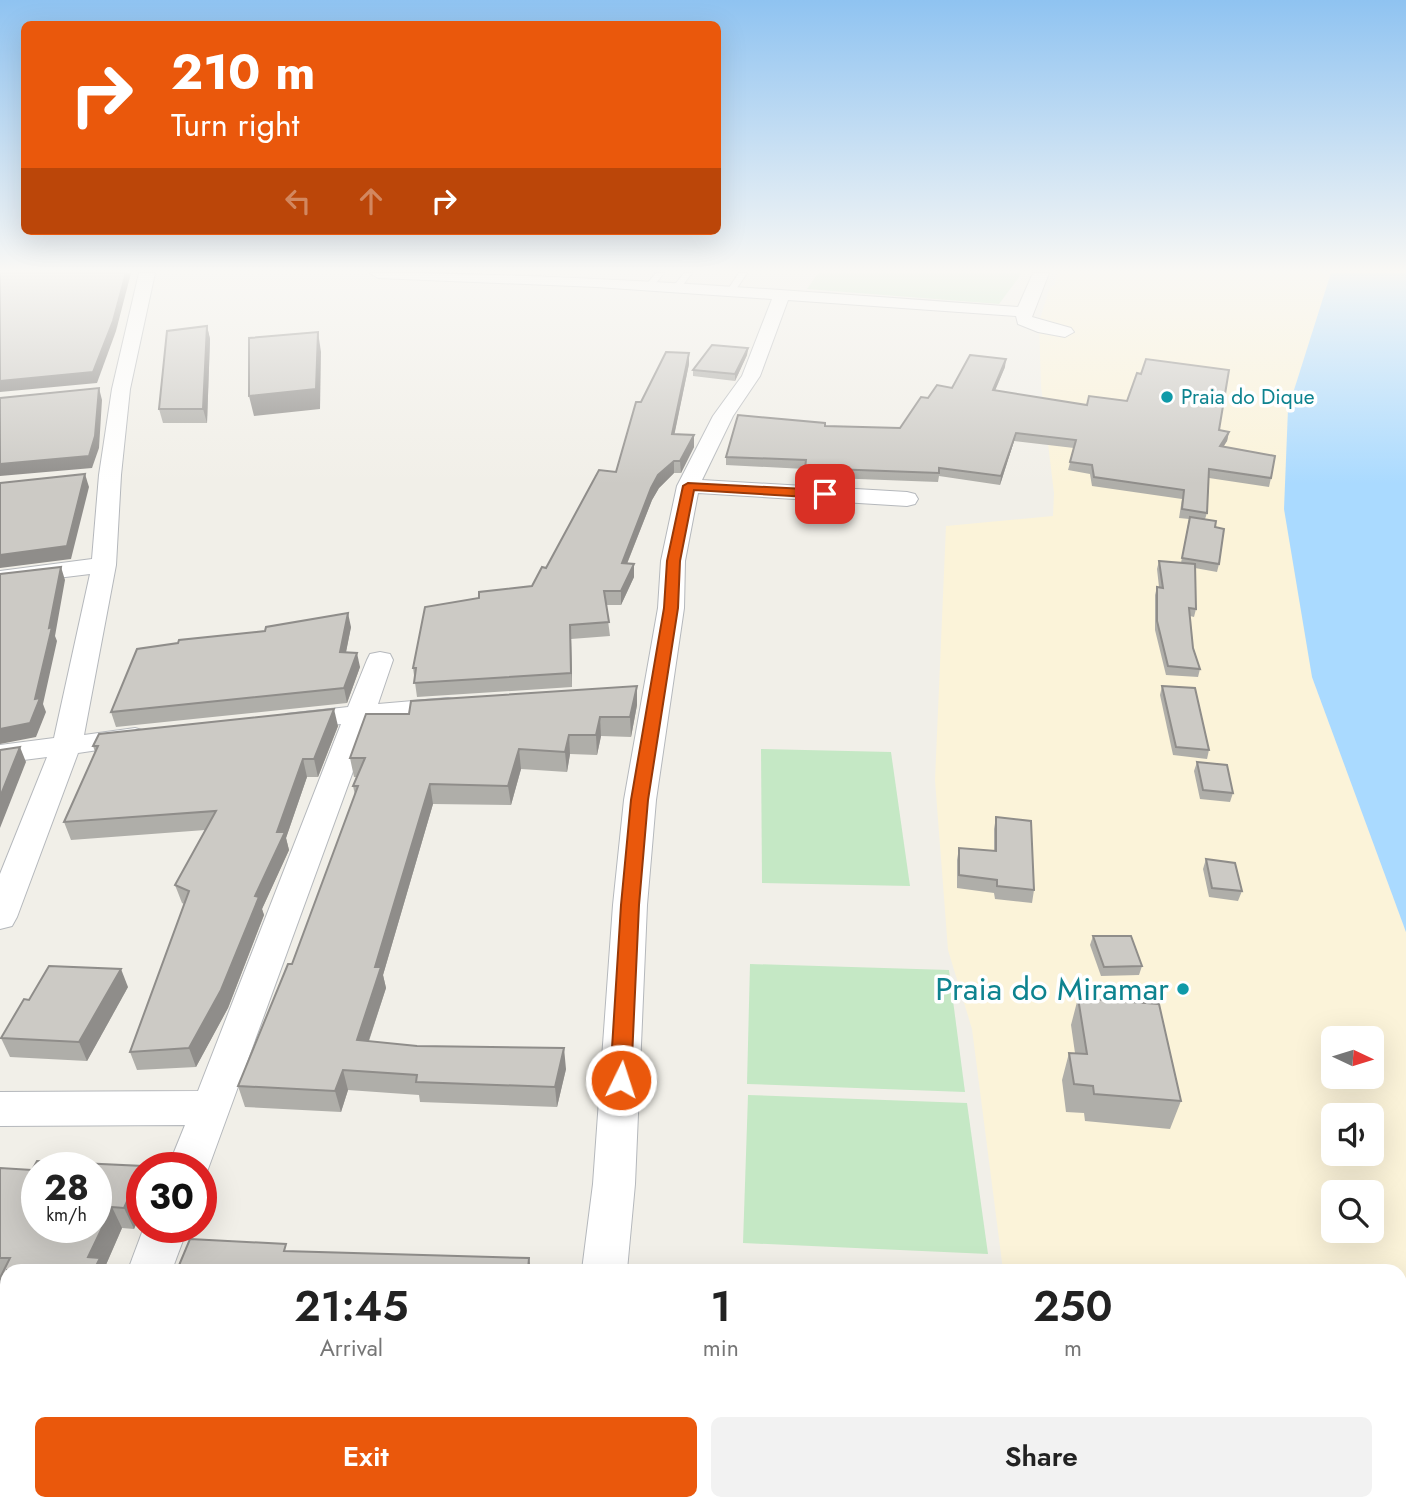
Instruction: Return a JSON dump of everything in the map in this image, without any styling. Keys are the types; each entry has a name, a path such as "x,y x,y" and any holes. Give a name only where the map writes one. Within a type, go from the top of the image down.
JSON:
{"street":[{"path":"0,917 67,744 104,565 114,390 127,343"},
{"path":"606,1264 615,1170 631,892 640,800 643,694 671,608 673,561 688,486 723,416 751,376 763,343"},
{"path":"83,478 110,475"},
{"path":"688,486 907,499"},
{"path":"0,578 104,565"},
{"path":"195,1152 380,660"},
{"path":"268,723 468,704"},
{"path":"0,754 161,734"},
{"path":"0,1109 212,1108"},
{"path":"151,1264 160,1243"}],"green space":[{"path":"761,749 891,752 910,886 762,883"},
{"path":"750,964 949,970 965,1092 747,1084"},
{"path":"748,1095 967,1103 988,1254 743,1243"}],"sand":[{"name":"Praia do Miramar","path":"1040,343 1315,343 1312,677 1406,932 1406,1264 1002,1264 972,1029 948,950 935,780 946,526 1053,516 1054,493 1041,386"}],"water":[{"path":"1309,343 1406,343 1406,932 1312,677 1284,509 1288,409"}],"building":[{"path":"0,343 104,343 93,372 0,381"},
{"path":"166,343 206,343 203,409 159,409"},
{"path":"249,343 318,343 316,389 249,396"},
{"path":"712,345 748,348 735,374 693,370"},
{"path":"666,352 689,353 672,434 694,435 680,461 674,461 658,475 651,488 622,563 634,564 621,591 604,591 609,622 570,625 571,673 414,683 416,668 413,668 425,607 479,598 479,592 532,586 542,567 546,568 599,470 616,472 636,402 641,402"},
{"path":"970,355 1006,359 993,390 1087,405 1089,396 1127,401 1137,373 1141,374 1146,359 1229,370 1219,430 1229,432 1220,446 1275,456 1271,478 1209,469 1207,513 1182,509 1184,490 1094,477 1092,465 1070,462 1076,440 1016,433 1001,476 939,468 939,473 805,468 806,460 726,457 738,415 825,423 825,426 900,428 921,397 928,398 937,385 952,388"},
{"path":"99,388 95,436 89,456 0,464 0,398"},
{"path":"85,474 67,546 0,555 0,483"},
{"path":"1190,517 1216,521 1215,527 1224,529 1219,564 1182,558"},
{"path":"1159,561 1195,564 1196,609 1189,608 1193,648 1200,669 1168,666 1157,621 1157,587 1163,588"},
{"path":"61,567 49,628 52,627 35,699 40,698 30,723 0,729 0,574"},
{"path":"348,613 340,652 357,653 344,688 111,712 137,649 178,643 179,640 265,631 266,627"},
{"path":"637,686 630,717 600,717 596,735 569,735 565,752 519,749 508,786 430,784 375,967 381,967 357,1040 417,1046 564,1048 555,1087 416,1082 417,1075 343,1070 335,1091 238,1086 288,964 292,964 358,786 353,786 365,758 350,758 366,714 409,714 411,701"},
{"path":"1162,686 1195,688 1209,750 1176,747"},
{"path":"334,709 314,759 303,759 277,832 285,832 255,896 259,897 221,990 189,1048 130,1052 189,891 175,885 216,811 64,822 98,746 93,746 99,734"},
{"path":"20,747 0,797 0,750"},
{"path":"1197,762 1227,765 1233,793 1203,790"},
{"path":"996,817 1031,821 1034,890 997,886 997,880 959,875 959,848 996,851"},
{"path":"1206,859 1235,863 1242,891 1212,888"},
{"path":"1093,936 1131,936 1142,966 1104,967"},
{"path":"49,966 121,969 79,1042 1,1038 24,999 29,1000"},
{"path":"1078,998 1159,1004 1181,1101 1094,1094 1093,1086 1074,1084 1069,1053 1087,1054"},
{"path":"112,1165 126,1165 124,1208 112,1207"},
{"path":"0,1168 21,1169 21,1243 95,1243 88,1257 100,1258 97,1264 7,1264 10,1258 0,1258"},
{"path":"217,1240 286,1244 284,1251 529,1258 528,1264 180,1264 188,1243 217,1243"}],"place":[{"name":"Praia do Dique","path":"1167,397"},
{"name":"Praia do Miramar","path":"1183,989"}],"route":[{"path":"621,1080 630,905 640,800 671,608 673,561 688,486 825,494"}]}
